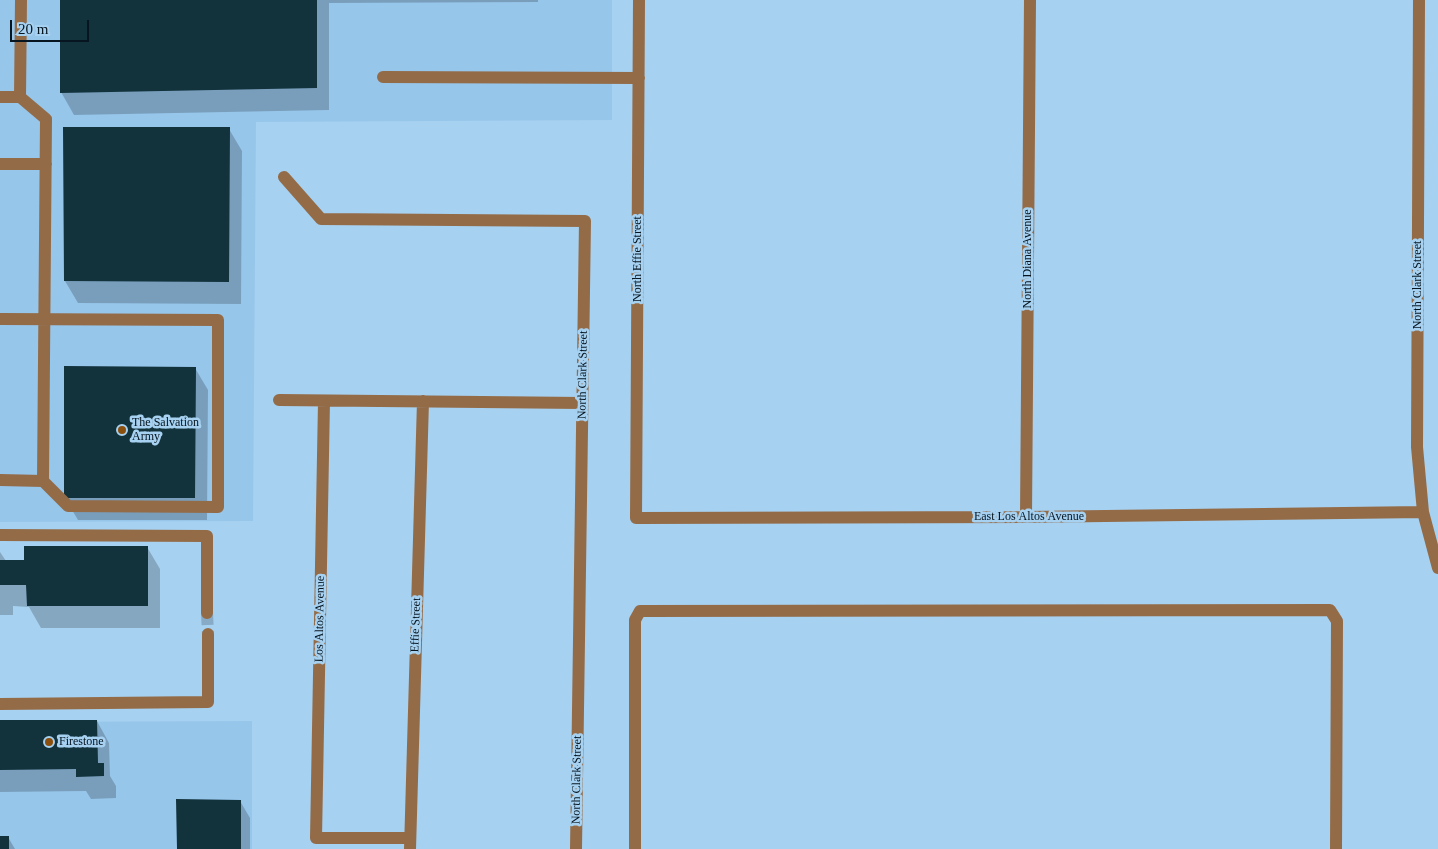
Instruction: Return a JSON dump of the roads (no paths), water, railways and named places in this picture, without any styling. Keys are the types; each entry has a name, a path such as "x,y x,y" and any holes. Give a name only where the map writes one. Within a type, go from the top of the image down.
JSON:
{"street":[{"path":"20,97 21,0"},
{"name":"North Effie Street","path":"636,518 639,0"},
{"name":"North Diana Avenue","path":"1026,517 1030,0"},
{"name":"North Clark Street","path":"1419,0 1416,447 1422,512 1438,568"},
{"path":"383,77 639,78"},
{"path":"0,96 20,97 46,119 43,481"},
{"path":"0,164 46,164"},
{"name":"North Clark Street","path":"284,177 321,219 585,220 576,849"},
{"path":"0,320 218,320 218,507 68,506 43,481 0,480"},
{"path":"280,400 582,403"},
{"name":"Los Altos Avenue","path":"324,401 316,838 410,844"},
{"name":"Effie Street","path":"410,844 423,402"},
{"name":"East Los Altos Avenue","path":"636,518 1026,517 1422,512"},
{"path":"0,535 207,536 207,613"},
{"path":"635,849 635,620 640,611 1221,610 1330,610 1338,622 1336,849"},
{"path":"0,704 208,702 208,634"}],"tunnel":[{"path":"207,613 208,634"}],"place":[{"name":"The Salvation Army","path":"122,430"},
{"name":"Firestone","path":"49,742"}]}
